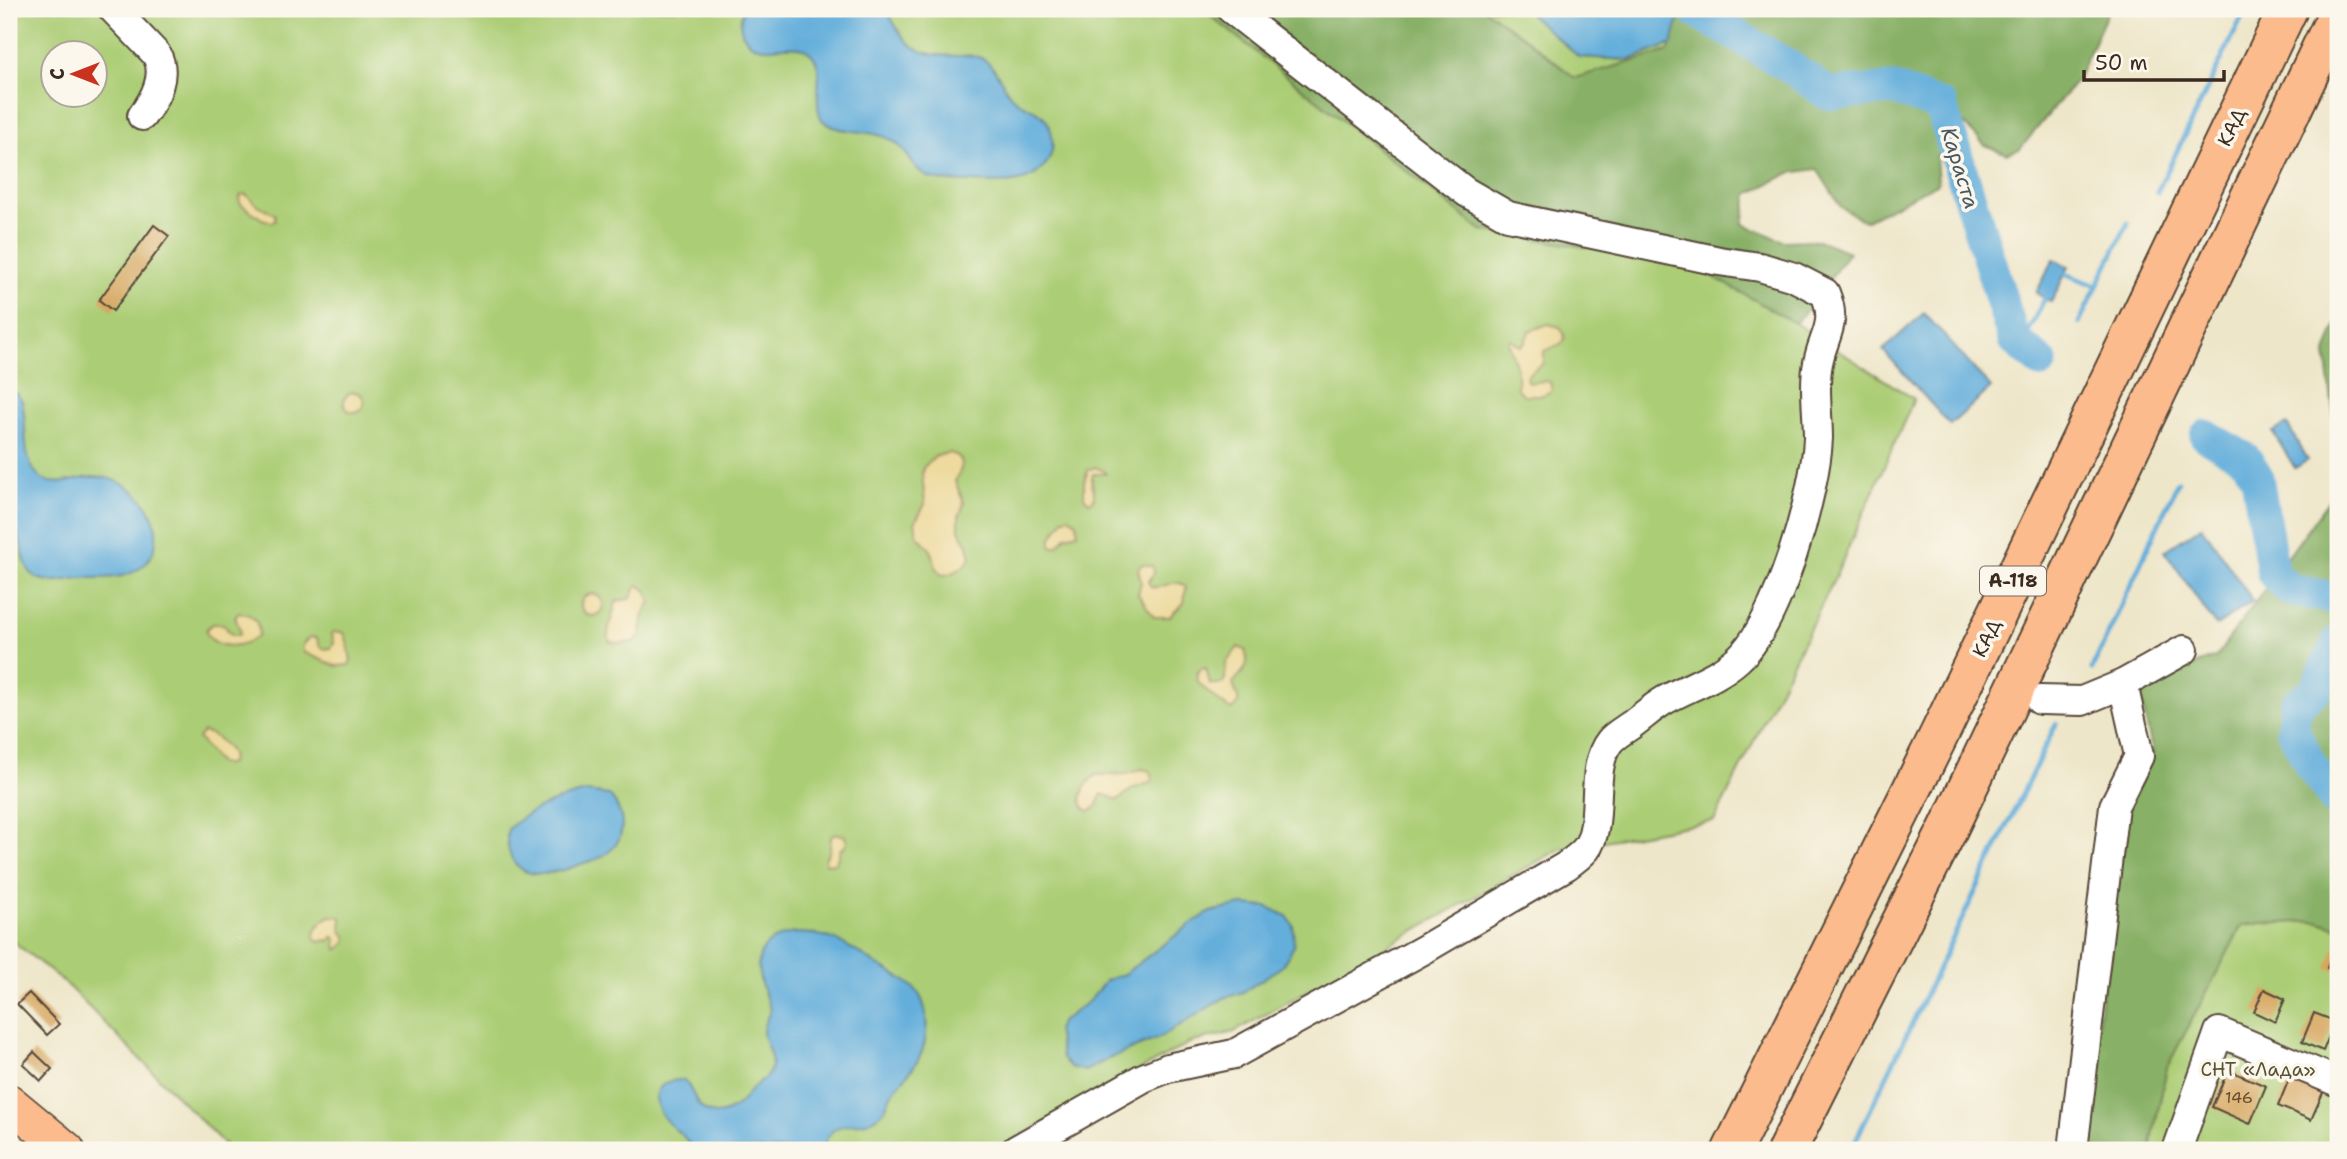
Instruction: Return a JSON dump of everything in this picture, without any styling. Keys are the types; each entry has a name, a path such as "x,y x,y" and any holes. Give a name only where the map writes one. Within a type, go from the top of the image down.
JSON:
{"highway":[{"name":"КАД","path":"1732,1150 1938,737 2288,9"},
{"name":"А-118","path":"1787,1150 1948,829 2338,13"}],"main road":[{"path":"9,1102 60,1144"}],"street":[{"path":"113,9 160,61 156,95 142,116"},
{"path":"1016,1150 1143,1078 1168,1068 1234,1054 1423,950 1566,866 1587,848 1593,831 1602,758 1609,742 1663,701 1712,677 1739,658 1755,640 1787,567 1814,475 1818,438 1817,370 1832,310 1825,293 1794,276 1760,267 1719,261 1508,216 1466,192 1231,9"},
{"path":"2040,700 2082,701 2123,684 2184,650"},
{"path":"2073,1150 2114,806 2139,756 2123,684"},
{"path":"2176,1150 2218,1032 2338,1082"}],"green space":[{"path":"9,9 1202,9 1481,230 1691,264 1795,323 1914,399 1834,580 1714,821 1560,849 1234,1032 1189,1043 995,1150 230,1150 65,983 9,938"},
{"path":"1202,9 1256,9 1256,14 1260,9 1484,9 1575,78 1669,51 1677,9 2109,9 2077,80 2020,149 2006,154 1985,145 1964,124 1936,157 1938,183 1865,221 1841,207 1817,169 1790,173 1748,194 1743,224 1783,241 1818,240 1849,252 1829,280 1810,296 1813,303 1795,323 1691,264 1481,230"},
{"path":"1484,9 1524,9 1579,57 1629,60 1671,44 1670,51 1575,78"},
{"path":"2338,320 2338,452 2326,353"},
{"path":"2338,487 2338,928 2317,921 2242,925 2167,1067 2150,1150 2083,1150 2112,908 2128,809 2153,753 2138,686 2216,657"},
{"name":"СНТ «Лада»","path":"2317,921 2338,928 2338,1150 2150,1150 2167,1067 2242,925"}],"sand":[{"path":"246,194 256,204 275,214 275,221 262,219 241,204 241,195"},
{"path":"1548,324 1560,327 1564,341 1544,351 1544,363 1526,378 1528,382 1550,382 1552,390 1544,395 1524,395 1517,389 1517,369 1508,341 1511,339 1521,346 1525,343 1529,331"},
{"path":"354,392 361,395 364,402 361,409 354,412 347,409 344,402 347,395"},
{"path":"949,453 959,457 962,464 955,481 964,503 959,517 959,530 968,545 971,557 959,570 942,575 937,570 930,549 917,535 915,522 925,504 923,468 935,456"},
{"path":"1095,467 1106,474 1093,474 1094,497 1089,502 1084,497 1084,482 1088,470"},
{"path":"1069,517 1076,522 1078,533 1066,536 1059,545 1053,547 1051,539 1064,518"},
{"path":"1142,564 1153,566 1154,573 1148,582 1151,587 1177,582 1186,587 1184,603 1169,617 1154,617 1138,594 1141,582 1138,569"},
{"path":"637,586 647,591 651,602 643,619 641,633 633,642 610,642 609,628 616,601 630,599"},
{"path":"592,594 600,597 603,605 600,613 592,616 584,613 581,605 584,597"},
{"path":"238,613 247,614 254,619 258,636 245,643 230,646 210,638 206,632 213,624 223,624 232,635 239,635 235,617"},
{"path":"333,632 345,634 351,660 349,665 336,666 303,652 303,644 310,637 317,638 323,649 331,648 334,643"},
{"path":"1238,647 1245,650 1247,661 1245,669 1233,683 1238,703 1232,710 1202,687 1197,680 1197,673 1206,668 1210,684 1222,684 1226,663"},
{"path":"203,732 225,745 232,758 229,764 219,764 198,738"},
{"path":"1142,769 1150,771 1150,783 1134,788 1118,800 1102,794 1094,809 1088,811 1084,807 1081,797 1088,783 1096,775 1127,774"},
{"path":"836,833 845,836 847,844 840,850 836,863 826,864 831,836"},
{"path":"330,916 342,919 341,929 347,938 345,944 337,950 335,937 321,942 315,940 314,936 316,929"}],"water":[{"path":"743,9 886,9 906,41 914,47 944,56 976,56 990,64 1012,97 1046,119 1052,139 1050,158 1033,176 1014,182 947,181 924,175 900,146 887,138 837,128 822,120 818,103 817,62 813,56 798,47 754,46 741,29"},
{"path":"1524,9 1681,9 1672,44 1629,60 1579,57"},
{"path":"2054,259 2069,267 2051,302 2036,293"},
{"path":"1924,313 1991,388 1950,425 1883,350"},
{"path":"9,389 22,401 27,452 40,477 58,483 92,477 117,481 128,487 146,504 156,527 156,540 150,557 141,567 125,575 105,578 53,581 32,574 24,559 16,531 9,523"},
{"path":"2287,424 2308,460 2295,468 2273,432"},
{"path":"2202,526 2253,601 2216,626 2165,551"},
{"path":"587,792 609,795 619,812 622,829 615,845 608,852 597,859 552,873 531,873 514,862 507,840 508,829 545,805"},
{"path":"1242,905 1268,907 1287,916 1293,925 1294,946 1281,967 1243,992 1224,998 1161,1037 1085,1071 1071,1067 1062,1059 1057,1030 1060,1023 1090,1000 1106,980 1124,974 1211,912"},
{"path":"794,933 828,937 845,944 914,988 920,995 926,1013 922,1052 882,1113 874,1119 833,1130 822,1150 692,1150 659,1110 656,1096 658,1090 668,1082 684,1080 701,1107 714,1114 735,1107 768,1075 772,1062 763,1031 770,1011 760,979 759,961 761,953 770,942"}],"building":[{"path":"154,225 169,236 113,311 99,300"},
{"path":"2334,948 2338,949 2338,972 2327,968"},
{"path":"2264,989 2285,999 2275,1022 2254,1012"},
{"path":"29,993 59,1024 47,1035 17,1004"},
{"path":"2314,1013 2335,1021 2323,1051 2302,1042"},
{"path":"34,1052 52,1069 41,1081 23,1064"},
{"path":"2228,1070 2266,1086 2250,1124 2212,1107"},
{"path":"2291,1074 2325,1088 2311,1120 2278,1106"}],"waterway":[{"name":"Караста","path":"1692,9 1793,69 1828,94 1894,89 1941,106 2014,340 2041,362"},
{"path":"2157,192 2246,9"},
{"path":"2079,323 2128,223"},
{"path":"2066,274 2097,286"},
{"path":"2021,346 2045,298"},
{"name":"Караста","path":"2206,436 2246,459 2257,477 2273,573 2290,590 2338,599"},
{"path":"2092,669 2178,482"},
{"name":"Караста","path":"2338,642 2316,689 2295,706 2293,730 2311,766 2338,803"},
{"path":"1851,1150 2056,724"}]}
